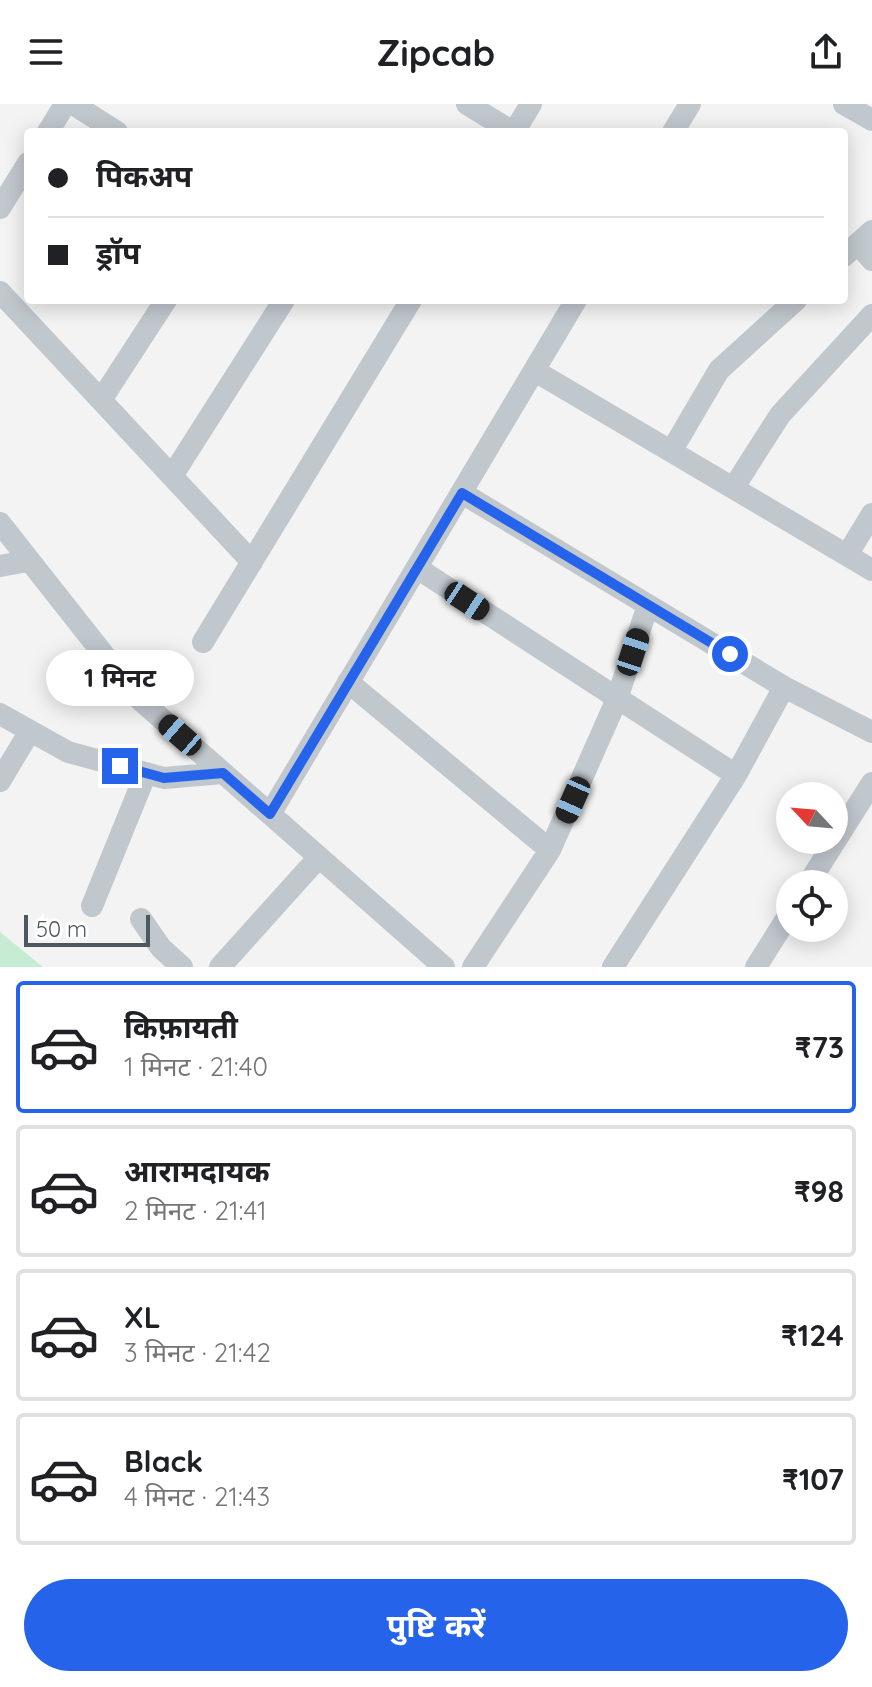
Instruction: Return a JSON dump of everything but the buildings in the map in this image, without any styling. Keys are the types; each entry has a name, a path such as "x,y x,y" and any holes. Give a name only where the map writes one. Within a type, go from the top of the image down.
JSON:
{"street":[{"path":"50,128 65,104"},
{"path":"73,104 111,128"},
{"path":"467,104 506,128"},
{"path":"516,128 531,104"},
{"path":"675,128 690,104"},
{"path":"846,104 872,120"},
{"path":"0,208 24,169"},
{"path":"0,292 252,562"},
{"path":"101,400 163,304"},
{"path":"172,476 281,304"},
{"path":"203,642 400,304"},
{"path":"270,814 574,304"},
{"path":"672,450 719,370 792,304"},
{"path":"734,487 780,415 872,315"},
{"path":"535,371 872,570"},
{"path":"462,493 784,687 872,732"},
{"path":"847,555 872,514"},
{"path":"0,523 138,698 444,967"},
{"path":"0,566 28,561"},
{"path":"417,568 736,775"},
{"path":"473,967 550,850 617,699 648,605"},
{"path":"348,682 550,850"},
{"path":"613,967 736,775 784,687"},
{"path":"0,714 68,752 164,778 223,773"},
{"path":"0,781 30,731"},
{"path":"92,906 146,773"},
{"path":"817,870 872,783"},
{"path":"220,967 319,857"},
{"path":"141,919 161,948 182,967"},
{"path":"756,967 776,935"}],"green space":[{"path":"0,932 43,967 0,967"}],"route":[{"path":"120,766 164,778 223,773 270,814 462,493 730,654"}]}
